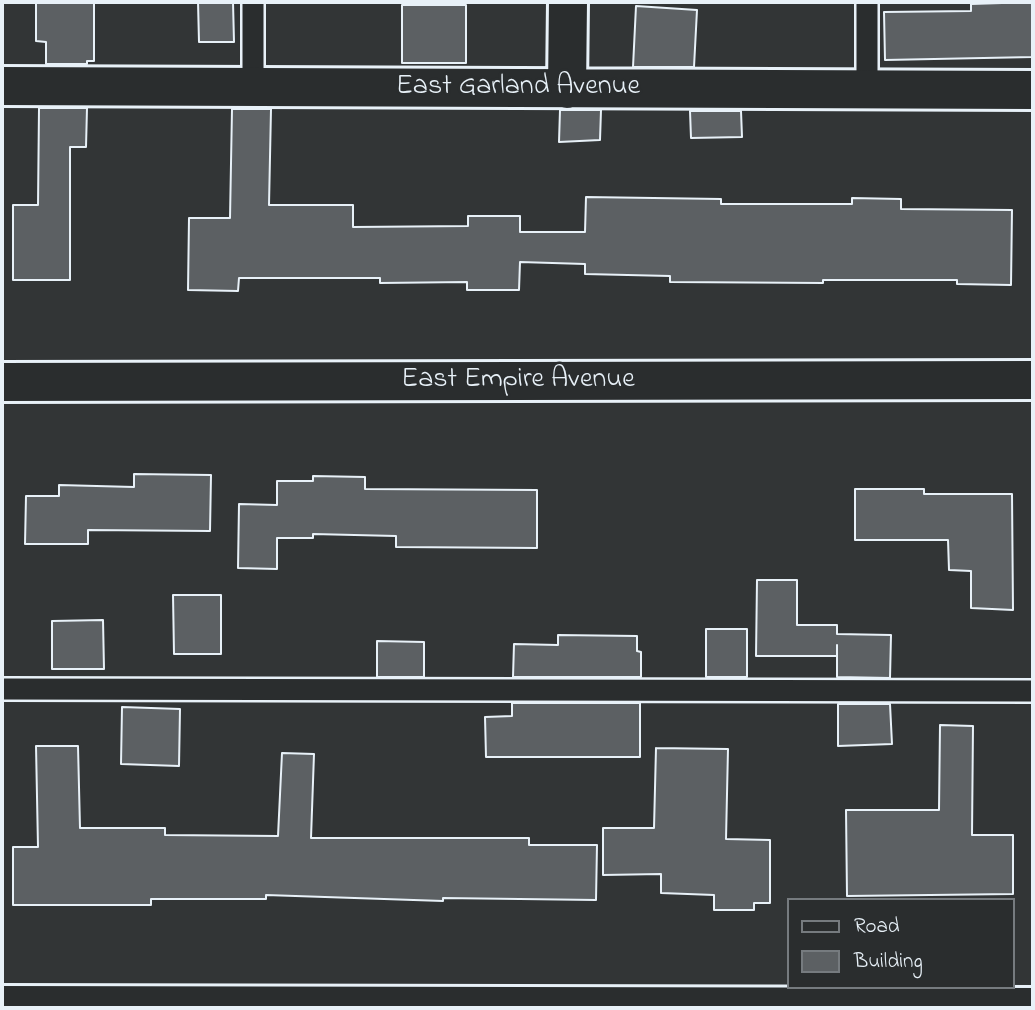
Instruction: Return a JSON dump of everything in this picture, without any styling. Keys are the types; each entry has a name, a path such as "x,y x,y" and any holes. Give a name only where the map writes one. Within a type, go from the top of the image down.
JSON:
{"street":[{"path":"567,89 568,2"},
{"name":"East Garland Avenue","path":"2,86 1033,90"},
{"name":"East Empire Avenue","path":"2,382 1033,380"},
{"path":"2,1005 1033,1007"}],"lane":[{"path":"253,2 253,87"},
{"path":"867,2 867,91"},
{"path":"2,689 1033,691"}],"building":[{"path":"94,2 94,61 87,61 87,64 46,64 46,42 36,41 36,3"},
{"path":"198,2 233,2 234,42 199,42"},
{"path":"1033,2 1033,57 885,60 884,12 971,11 971,4"},
{"path":"402,5 466,5 466,63 402,63"},
{"path":"636,6 697,10 694,67 633,67"},
{"path":"39,108 87,108 86,147 70,147 70,280 13,280 13,205 38,205"},
{"path":"232,109 271,109 269,205 353,205 353,227 468,226 468,216 520,216 520,232 585,232 586,197 721,199 721,204 852,204 852,198 901,199 901,209 1012,210 1011,285 957,284 957,280 670,282 670,276 585,274 585,264 520,262 519,290 467,290 467,282 380,283 380,278 239,278 238,291 188,290 189,218 230,218"},
{"path":"560,110 601,110 600,140 559,142"},
{"path":"690,111 741,111 742,137 691,138"},
{"path":"134,474 211,475 210,531 88,530 88,544 25,544 26,496 59,496 59,485 134,487"},
{"path":"313,476 365,477 365,489 537,490 537,548 396,547 396,536 313,534 313,538 277,538 277,569 238,568 239,504 277,505 277,481 313,481"},
{"path":"855,489 924,489 924,494 1012,494 1013,610 971,608 971,571 949,570 948,540 855,540"},
{"path":"757,580 797,580 797,625 837,625 837,634 891,635 890,678 837,677 837,656 756,656"},
{"path":"173,595 221,595 221,654 174,654"},
{"path":"103,620 104,669 52,669 52,621"},
{"path":"706,629 747,629 747,677 706,677"},
{"path":"558,635 637,636 637,651 641,652 641,677 513,677 514,644 558,645"},
{"path":"377,641 424,642 424,677 377,677"},
{"path":"512,703 640,703 640,757 486,757 485,717 512,716"},
{"path":"838,704 890,704 892,744 838,746"},
{"path":"122,707 180,709 179,766 121,764"},
{"path":"940,725 973,726 972,835 1013,835 1013,894 847,896 846,810 939,810"},
{"path":"36,746 78,746 80,828 165,828 165,835 278,836 282,753 314,754 311,838 529,838 529,845 597,845 596,900 443,898 443,901 266,895 266,899 151,899 151,905 13,905 13,847 38,847"},
{"path":"656,748 728,749 726,839 770,840 770,903 754,903 754,910 714,910 714,895 661,893 661,874 603,875 603,828 654,828"}]}
